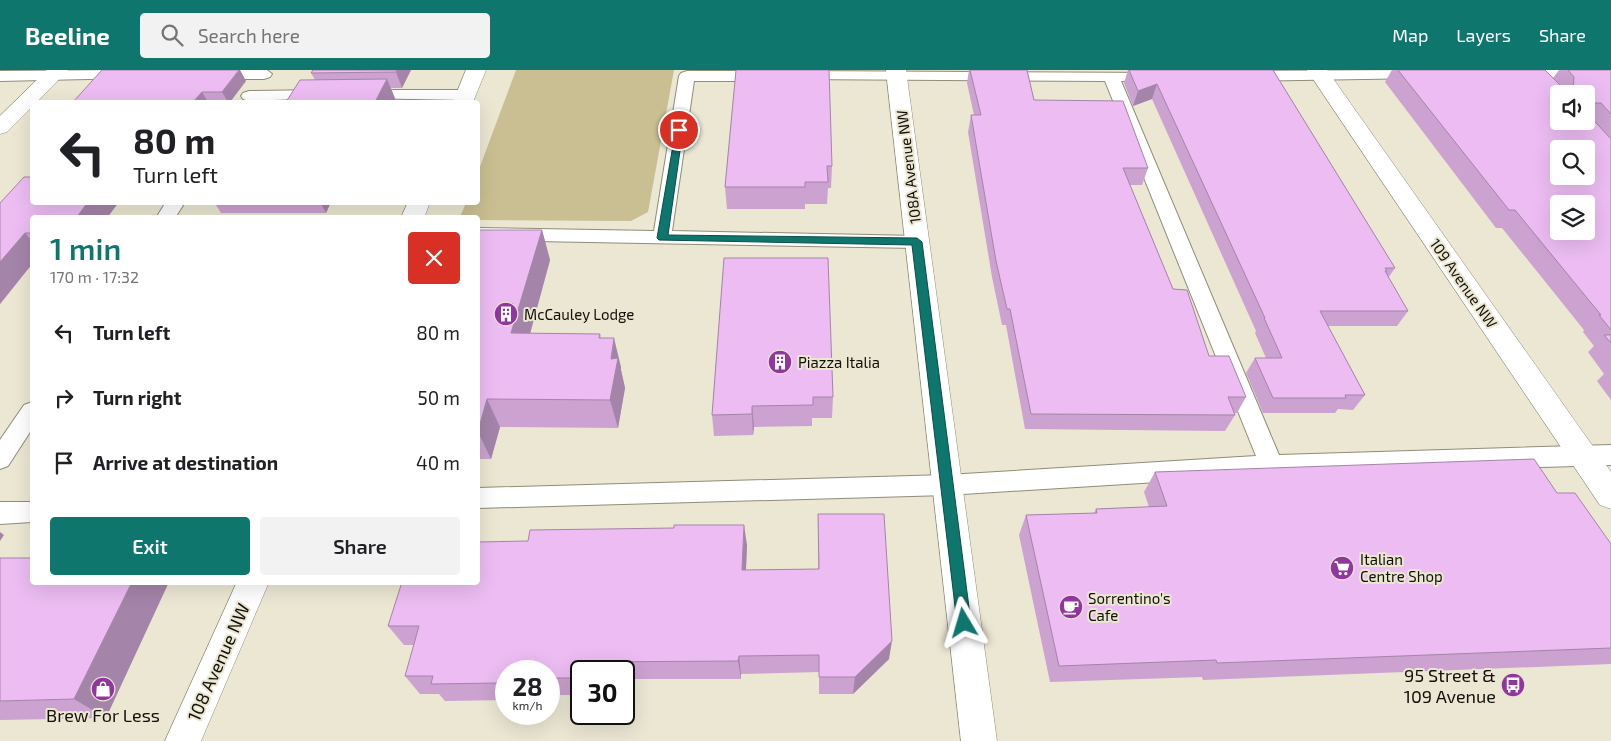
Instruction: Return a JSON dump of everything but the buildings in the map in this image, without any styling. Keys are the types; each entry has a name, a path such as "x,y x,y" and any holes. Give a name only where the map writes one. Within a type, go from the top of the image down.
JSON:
{"street":[{"path":"465,98 476,70"},
{"path":"0,128 55,73"},
{"name":"108A Avenue NW","path":"896,73 979,741"},
{"name":"109 Avenue NW","path":"1319,73 1611,496"},
{"name":"108 Avenue NW","path":"183,741 252,585"}],"lane":[{"path":"0,76 55,73 139,75"},
{"path":"662,238 687,76 896,73 1169,76"},
{"path":"1236,76 1319,73 1437,75"},
{"path":"197,74 264,74 247,99"},
{"path":"1504,74 1611,74"},
{"path":"1533,74 1546,88"},
{"path":"1112,76 1272,465"},
{"path":"247,99 343,95 465,98"},
{"path":"480,234 917,242"},
{"path":"0,459 30,414"},
{"path":"480,498 947,485 1272,465 1611,455"},
{"path":"0,513 30,512"}],"shaded area":[{"path":"516,70 674,70 648,212 631,221 480,220 480,215 461,215 465,205 480,205 480,167"}],"place":[{"name":"McCauley Lodge","path":"506,314"},
{"name":"Piazza Italia","path":"780,362"},
{"name":"Italian Centre Shop","path":"1342,568"},
{"name":"Sorrentino's Cafe","path":"1071,607"},
{"name":"95 Street & 109 Avenue","path":"1513,685"},
{"name":"Brew For Less","path":"103,689"}],"route":[{"path":"679,130 662,238 917,242 964,623"}]}
